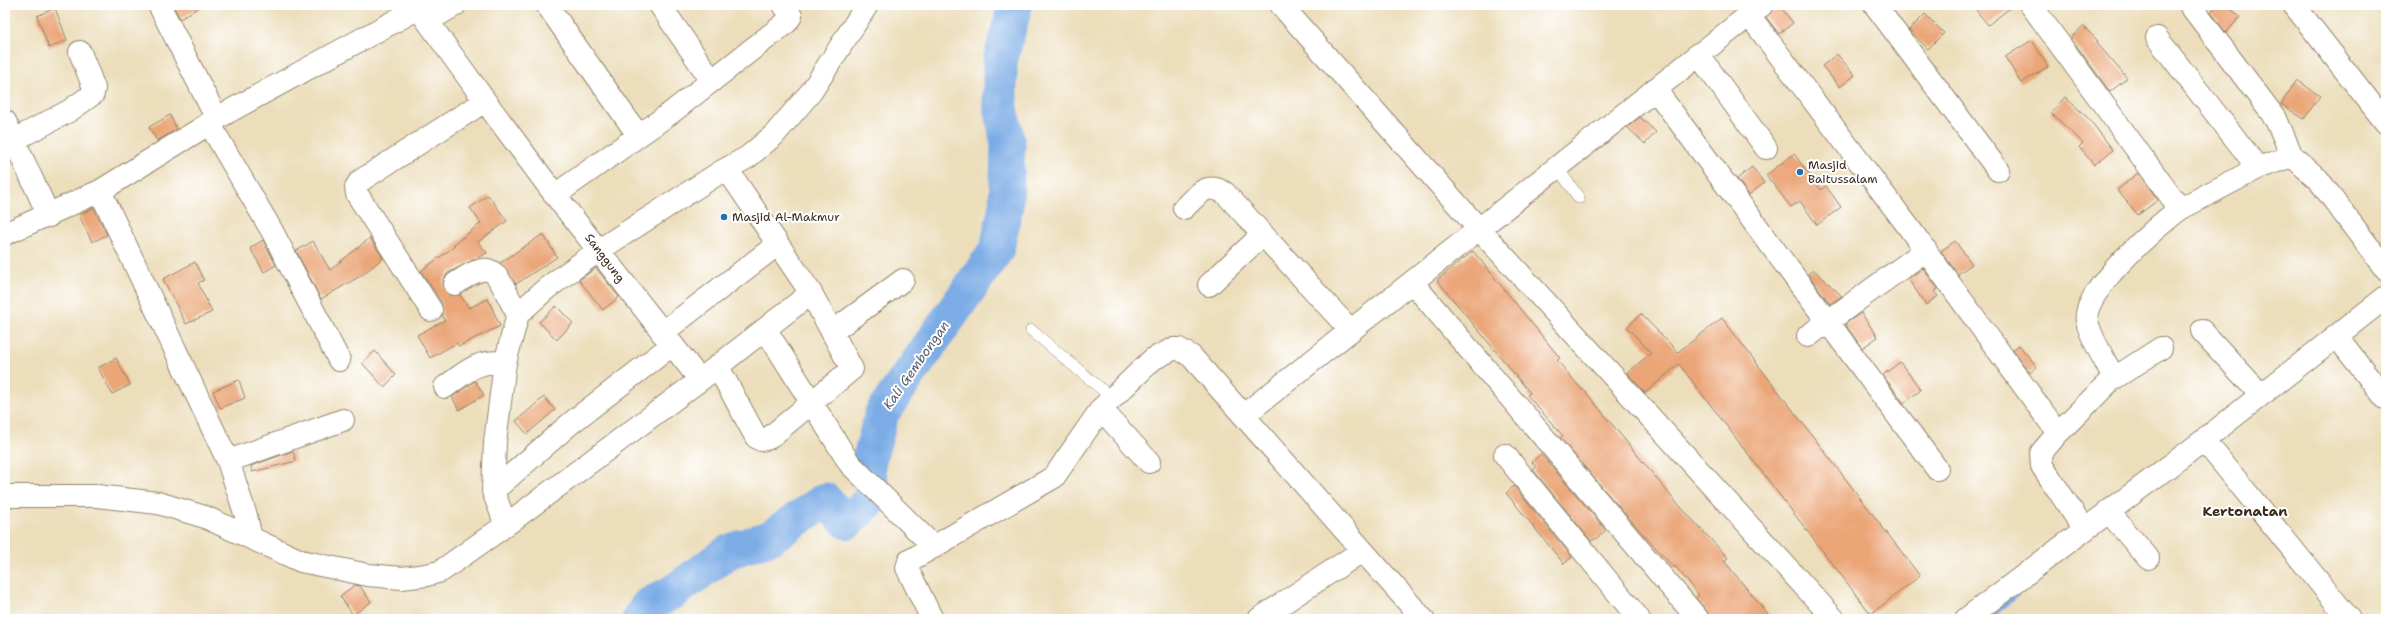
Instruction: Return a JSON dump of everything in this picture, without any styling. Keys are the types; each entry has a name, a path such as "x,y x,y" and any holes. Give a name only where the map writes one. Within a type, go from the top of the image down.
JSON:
{"street":[{"path":"159,5 213,121 339,360"},
{"path":"5,234 49,216 100,191 213,121 421,11 455,5"},
{"path":"547,5 638,135"},
{"path":"660,5 712,81"},
{"path":"555,195 712,81 790,19 791,16 784,5"},
{"path":"506,525 493,491 495,442 505,363 518,314 547,288 599,250 748,157 774,135 799,107 831,63 867,5"},
{"path":"1281,5 1479,229 1834,619"},
{"path":"1875,5 1998,170"},
{"path":"2031,5 2180,209"},
{"path":"2190,5 2276,119 2292,156 2318,179 2386,270"},
{"path":"2294,5 2386,123"},
{"path":"1244,416 1698,54 1756,10 2058,433"},
{"name":"Sanggung","path":"421,11 485,101 555,195 700,380"},
{"path":"2157,38 2258,168"},
{"path":"49,216 10,130 69,111 93,94 94,88 80,52"},
{"path":"1698,54 1766,148"},
{"path":"1655,89 1829,321 1937,469"},
{"path":"431,310 357,194 356,188 360,182 485,101"},
{"path":"2110,381 2112,376 2087,321 2089,305 2095,294 2135,248 2160,224 2180,209 2258,168 2292,156"},
{"path":"718,367 756,437 760,440 769,438 852,370 811,293 727,169"},
{"path":"1184,208 1208,188 1216,187 1225,194 1351,332"},
{"path":"100,191 228,461 245,511 251,538"},
{"path":"1209,285 1262,235"},
{"path":"493,491 778,244"},
{"path":"1808,336 1926,250"},
{"path":"455,284 475,271 483,268 490,270 496,276 518,314"},
{"path":"832,332 903,280"},
{"path":"1412,282 1698,619"},
{"path":"5,496 97,496 140,499 191,512 301,561 368,575 402,578 427,575 441,571 506,525 718,367 811,293"},
{"path":"1966,619 2084,529 2111,515 2386,297"},
{"path":"766,330 813,402 850,464 934,547"},
{"path":"2202,331 2261,395"},
{"path":"2337,337 2386,399"},
{"path":"2084,529 2042,466 2040,460 2041,453 2058,433 2110,381 2161,348"},
{"path":"932,619 907,566 909,561 1054,477 1106,404 1153,359 1172,350 1179,349 1190,356 1423,619"},
{"path":"445,387 480,364 490,361 505,363"},
{"path":"1106,404 1149,462"},
{"path":"228,461 343,420"},
{"path":"2204,440 2349,619"},
{"path":"1505,455 1639,619"},
{"path":"2111,515 2148,558"},
{"path":"1259,619 1362,551"}],"lane":[{"path":"1557,167 1579,198"},
{"path":"1031,330 1106,404"}],"building":[{"path":"173,5 203,5 180,19"},
{"path":"1774,5 1779,5 1793,23 1779,34 1766,17 1773,10"},
{"path":"1972,5 2014,5 1988,25"},
{"path":"2217,5 2226,5 2240,17 2226,33 2211,12"},
{"path":"55,8 67,40 49,48 37,16"},
{"path":"1925,14 1944,33 1928,49 1909,30"},
{"path":"2083,26 2098,41 2096,42 2127,78 2110,92 2071,38"},
{"path":"2032,40 2048,67 2021,83 2005,57"},
{"path":"1837,54 1855,75 1840,87 1822,66"},
{"path":"2297,80 2320,96 2304,119 2281,104"},
{"path":"2065,97 2089,119 2113,150 2094,165 2079,147 2083,143 2051,113"},
{"path":"170,115 177,129 157,141 149,127"},
{"path":"1640,117 1656,132 1645,144 1627,127"},
{"path":"1794,154 1821,190 1826,186 1841,207 1817,225 1800,201 1791,207 1766,175"},
{"path":"1752,167 1764,183 1749,195 1737,179"},
{"path":"2138,173 2158,200 2138,215 2117,190"},
{"path":"488,195 507,221 478,242 487,253 448,273 444,279 443,285 449,295 460,295 469,308 488,299 500,326 459,346 457,343 430,358 417,335 445,320 442,316 442,303 421,271 455,246 453,245 481,223 470,208"},
{"path":"94,208 107,235 92,242 79,215"},
{"path":"543,234 557,257 516,284 500,263"},
{"path":"370,238 383,258 362,275 321,299 296,251 313,241 330,270"},
{"path":"263,240 276,265 264,272 250,248"},
{"path":"1955,241 1972,264 1958,274 1941,251"},
{"path":"1473,251 1560,358 1557,360 1582,390 1583,389 1675,501 1728,558 1724,561 1772,619 1713,619 1696,598 1699,595 1675,566 1674,568 1625,514 1560,438 1563,436 1527,395 1530,393 1437,280"},
{"path":"195,262 204,280 198,283 212,312 186,324 163,279"},
{"path":"596,268 619,297 603,310 579,280"},
{"path":"1923,268 1938,289 1934,291 1938,296 1926,305 1908,279"},
{"path":"1813,269 1842,296 1830,304 1808,274"},
{"path":"556,306 573,323 557,340 539,322"},
{"path":"1861,313 1878,337 1862,348 1845,324"},
{"path":"1641,314 1678,352 1722,318 1920,576 1871,614 1679,364 1645,393 1627,373 1651,353 1627,327"},
{"path":"2019,345 2037,367 2030,373 2013,350"},
{"path":"375,351 396,375 384,387 362,363"},
{"path":"116,358 130,385 112,394 98,368"},
{"path":"1900,362 1921,390 1904,403 1883,375"},
{"path":"239,380 245,398 220,408 213,391"},
{"path":"475,381 484,395 459,410 452,397"},
{"path":"544,397 555,410 527,434 516,421"},
{"path":"293,451 296,461 252,472 251,466"},
{"path":"1541,454 1606,530 1597,538 1591,541 1533,470 1536,467 1532,462"},
{"path":"1514,486 1572,557 1564,564 1506,493"},
{"path":"355,585 360,586 371,602 353,615 340,596"}],"waterway":[{"name":"Kali Gembongan","path":"639,619 647,606 673,592 728,552 771,537 825,500 847,522 875,496 867,468 882,413 997,249 1006,206 1008,144 1000,103 1000,62 1015,5"},
{"path":"1987,619 2016,595"}],"place":[{"name":"Masjid Baitussalam","path":"1800,172"},
{"name":"Masjid Al-Makmur","path":"724,217"}],"district":[{"name":"Kertonatan","path":"2245,511"}]}
